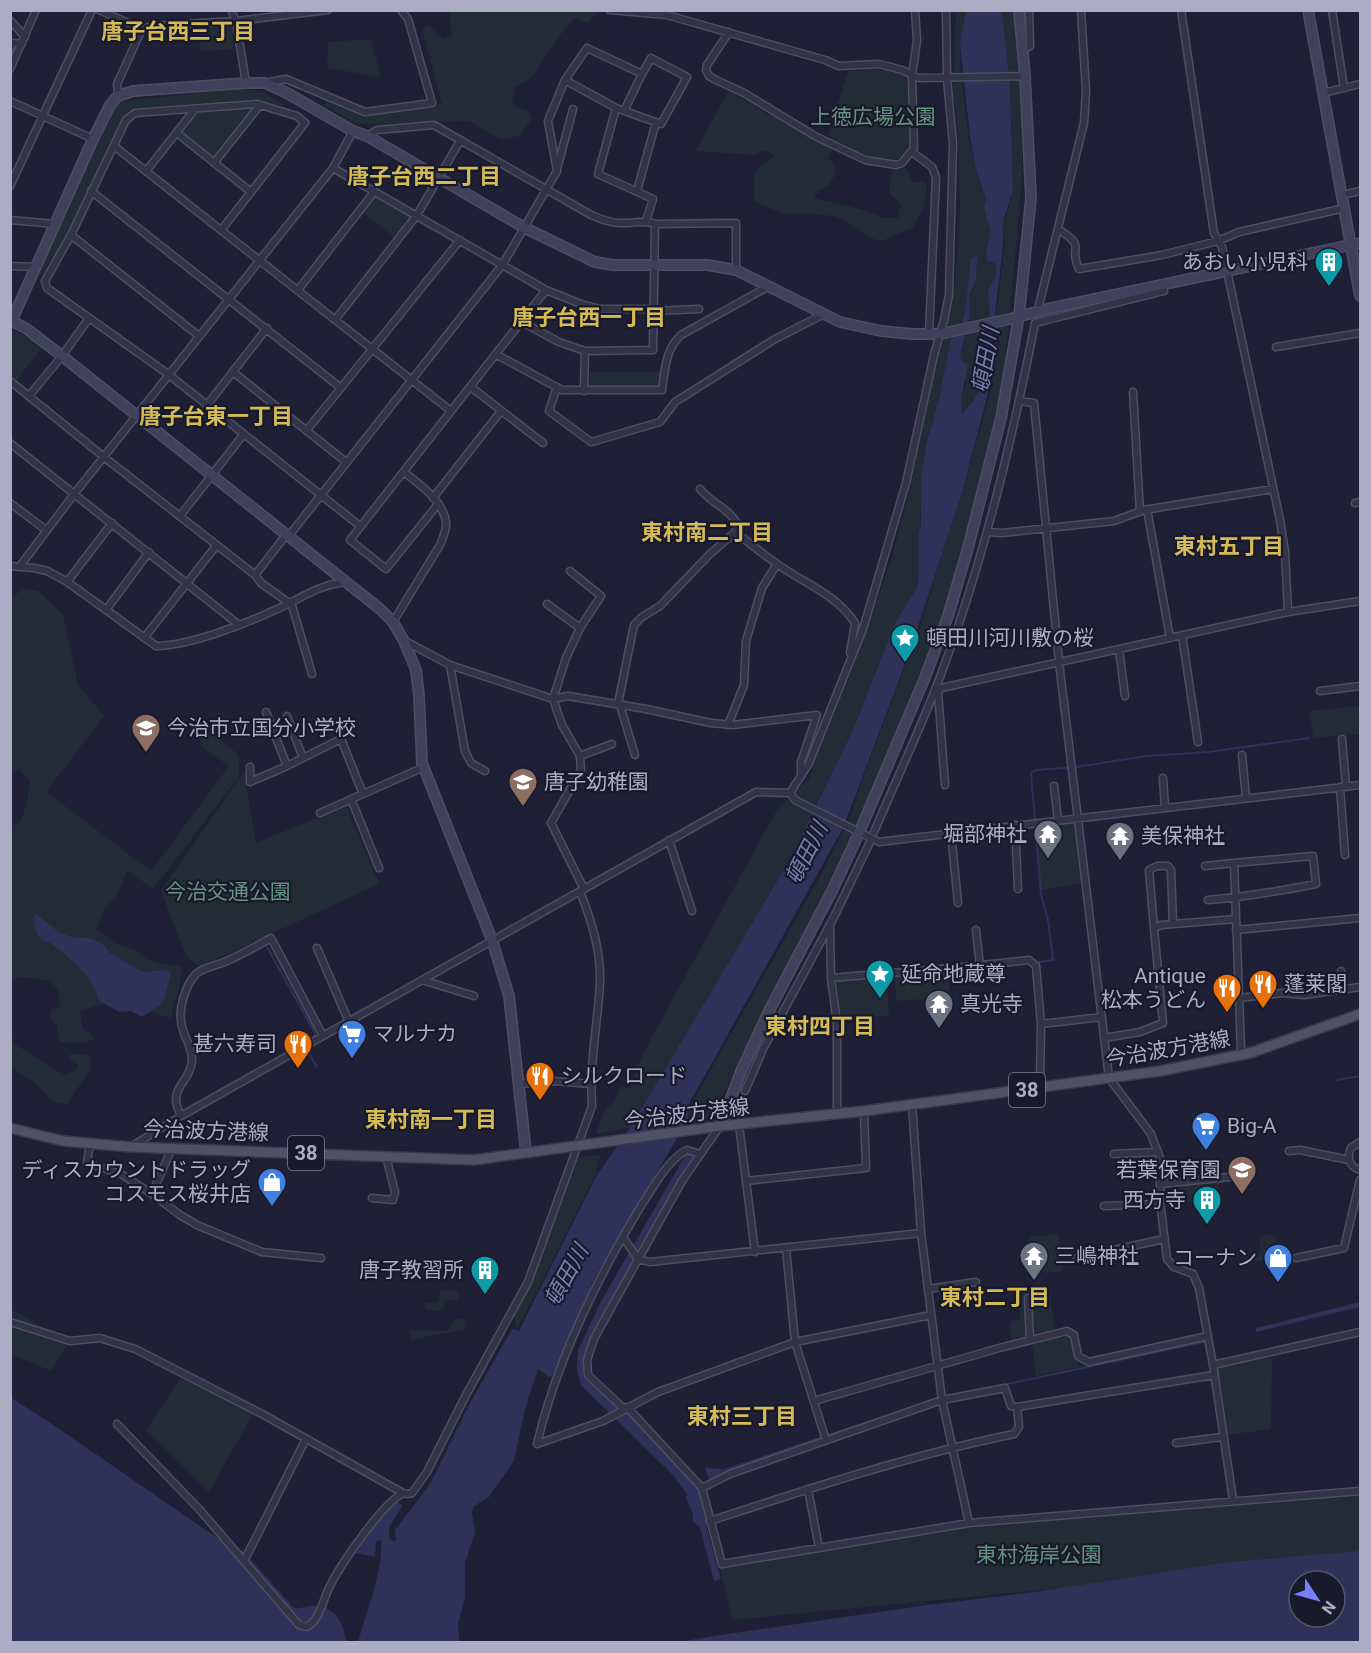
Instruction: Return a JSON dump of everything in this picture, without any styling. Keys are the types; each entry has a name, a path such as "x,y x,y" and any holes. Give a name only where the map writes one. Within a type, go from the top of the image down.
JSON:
{"main road":[{"name":"今治波方港線","path":"10,1128 63,1141 132,1146 474,1160 720,1126 864,1111 1040,1088 1196,1065 1242,1055 1360,1014"}],"street":[{"path":"10,69 36,10"},
{"path":"10,186 92,10"},
{"path":"99,10 142,29 152,26 237,21 328,10"},
{"path":"231,10 237,21 246,83"},
{"path":"237,21 240,10"},
{"path":"401,10 408,20 432,103 365,112 286,79 265,83 133,91 118,96 110,105 93,139 11,320 27,329 137,414 393,622 404,640 416,669 424,767 492,940 509,996 526,1152"},
{"path":"610,10 667,15 840,66 879,64 902,70 919,78 1020,76"},
{"path":"729,32 707,65 706,70 709,76 744,93 815,136 865,160 896,165 902,162 914,148 912,76 917,40 915,10"},
{"path":"790,793 809,763 866,619 903,494 944,333 949,296 953,144 946,10"},
{"path":"1019,10 1022,51 1020,76 1031,198 1001,418 968,548 948,615 924,680 856,831 833,889 769,1011 720,1126 682,1181 598,1331 587,1360 588,1375 625,1408 702,1488 722,1564 969,1522 1360,1491"},
{"path":"1022,51 1030,46 1029,10"},
{"path":"1040,305 1084,123 1081,10"},
{"path":"1181,10 1214,234 1222,247 1285,552 1288,612"},
{"path":"1308,10 1342,195 1356,243 1360,296"},
{"path":"1332,10 1344,88"},
{"path":"10,20 25,37"},
{"path":"118,96 117,84 142,29"},
{"path":"10,48 13,43 22,44"},
{"path":"556,171 548,121 565,80 587,48 642,74"},
{"path":"565,80 616,108 624,111 656,122 661,124 687,77 651,58 624,111"},
{"path":"265,83 353,131 367,136 525,228 595,262 613,265 707,265 736,270 840,322 881,331 944,333 1356,243"},
{"path":"1323,93 1360,84"},
{"path":"10,101 93,139"},
{"path":"214,163 260,105"},
{"path":"45,281 126,120 135,113 260,105 297,116 305,123 222,229"},
{"path":"616,108 598,174 653,199 646,220"},
{"path":"147,170 195,109"},
{"path":"255,575 503,264 556,171 573,109"},
{"path":"637,191 656,122"},
{"path":"367,136 377,130 434,125 591,214 610,222 636,223 646,220 655,224 736,224 736,270"},
{"path":"20,566 168,374 333,168 353,131"},
{"path":"177,133 251,192"},
{"path":"335,320 417,215 460,141"},
{"path":"114,146 451,411"},
{"path":"912,152 932,167 936,177 929,334"},
{"path":"333,168 546,290 581,304 600,309 699,309"},
{"path":"91,191 341,388"},
{"path":"1342,195 1360,191"},
{"path":"298,290 374,192"},
{"path":"1058,229 1074,239 1077,245 1074,259 1079,269 1162,255 1218,241 1239,232 1345,208"},
{"path":"10,220 55,224"},
{"path":"522,322 559,342 585,351 653,350 655,224"},
{"path":"70,235 199,336"},
{"path":"307,430 460,240"},
{"path":"10,266 34,271 45,281 47,288 168,374 360,526"},
{"path":"874,832 927,709 951,644 987,532 1020,401 1036,320 1164,291 1163,284"},
{"path":"496,355 562,390 662,390 668,357 675,340 769,286"},
{"path":"501,411 386,569 350,540 546,290"},
{"path":"557,387 549,411 591,441 595,441 660,422 675,402 775,339 824,314"},
{"path":"29,396 89,318"},
{"path":"207,405 267,328"},
{"path":"1276,347 1360,333"},
{"path":"584,391 585,351"},
{"path":"233,372 346,462"},
{"path":"10,381 255,575 261,583 290,603 312,674"},
{"path":"471,387 543,442"},
{"path":"1133,392 1140,512"},
{"path":"1020,401 1034,403 1059,662 1109,1078 1151,1134 1160,1158 1160,1204 1167,1259 1174,1267 1193,1274 1199,1288 1233,1500"},
{"path":"180,516 243,435"},
{"path":"10,443 239,625"},
{"path":"393,622 446,531 446,520 436,501 404,472"},
{"path":"634,755 619,704 634,625 660,606 709,555 735,532 738,525 733,516 708,498 700,489"},
{"path":"987,532 1114,521 1147,509 1273,489"},
{"path":"10,503 46,530"},
{"path":"1147,509 1170,638"},
{"path":"67,582 112,523"},
{"path":"735,532 777,564 836,601 848,613 855,623 849,664"},
{"path":"144,638 216,546"},
{"path":"106,610 149,552"},
{"path":"728,725 744,685 746,641 762,588 777,564"},
{"path":"10,566 47,571 67,582 144,638 156,645 167,646 239,625 290,603 315,589 344,582"},
{"path":"10,1322 70,1341 100,1338 135,1348 306,1438 403,1493 412,1493 427,1472 528,1282 592,1106 590,1084 600,979 592,922 582,890 551,823 580,770 580,756 562,725 553,699 566,658 580,628 601,596 570,571"},
{"path":"927,709 941,688 1288,612 1360,601"},
{"path":"547,604 580,628"},
{"path":"1182,635 1198,742"},
{"path":"404,640 450,665 553,699 568,696 728,725 817,716 801,762 801,774"},
{"path":"1119,649 1125,696"},
{"path":"450,665 465,751 471,763 484,771"},
{"path":"1320,691 1360,686"},
{"path":"938,692 945,785"},
{"path":"266,712 287,766"},
{"path":"287,716 303,758"},
{"path":"250,767 250,782 341,739 363,794"},
{"path":"1342,739 1345,855"},
{"path":"580,756 612,744"},
{"path":"1242,755 1246,798"},
{"path":"320,813 424,767"},
{"path":"1163,778 1165,807"},
{"path":"790,793 795,800 879,842 1360,785"},
{"path":"1054,786 1058,820"},
{"path":"132,1146 181,1116 756,792 790,793"},
{"path":"351,799 379,868"},
{"path":"1015,825 1018,889"},
{"path":"951,833 958,903"},
{"path":"669,840 692,911"},
{"path":"745,1091 763,1049 830,925 870,842"},
{"path":"1205,866 1313,856 1316,884 1208,900"},
{"path":"1234,863 1242,1055"},
{"path":"1104,1038 1140,1032 1163,1023 1149,870 1157,866 1168,866 1171,870 1173,924"},
{"path":"1236,930 1360,918"},
{"path":"1154,928 1161,925 1236,919"},
{"path":"830,925 831,978 837,1023 837,1114"},
{"path":"976,930 980,966"},
{"path":"181,1116 176,1107 176,1094 192,1063 181,1024 181,1011 189,986 197,973 272,938 323,1036"},
{"path":"317,948 349,1022"},
{"path":"831,978 1029,960 1036,966 1041,1024 1040,1088"},
{"path":"1341,971 1342,989"},
{"path":"422,980 474,996"},
{"path":"1239,998 1283,993 1304,995 1360,987"},
{"path":"1041,1024 1102,1017"},
{"path":"519,1084 554,1081 590,1084"},
{"path":"912,1104 921,1233 942,1400 969,1522"},
{"path":"746,1181 866,1168 864,1111"},
{"path":"739,1125 755,1252"},
{"path":"1349,1160 1351,1148 1360,1142"},
{"path":"90,1143 87,1163 121,1174 197,1225 262,1251 321,1258"},
{"path":"152,1194 172,1148"},
{"path":"700,1154 687,1150 681,1153 658,1180 622,1237 590,1298 563,1359 537,1444 603,1421 658,1392 795,1342 931,1315"},
{"path":"1289,1152 1300,1150 1349,1160 1354,1167 1360,1170"},
{"path":"1114,1154 1158,1152"},
{"path":"372,1198 393,1200 395,1192 386,1156"},
{"path":"1160,1184 1239,1176"},
{"path":"1296,1258 1344,1248 1360,1180"},
{"path":"1104,1206 1160,1204"},
{"path":"622,1237 638,1259 650,1262 921,1233"},
{"path":"1077,1258 1164,1239"},
{"path":"786,1248 795,1342 825,1440"},
{"path":"928,1289 976,1282"},
{"path":"1028,1298 1030,1340"},
{"path":"814,1401 1067,1331 1074,1335 1078,1356 1089,1362 1208,1336"},
{"path":"1213,1365 1360,1332"},
{"path":"702,1488 730,1474 942,1400 1005,1388 1011,1406 1017,1407 1214,1375"},
{"path":"710,1521 808,1489 952,1447 1014,1434 1019,1427 1017,1407"},
{"path":"117,1424 199,1509 298,1625 307,1627 316,1621 328,1588 346,1561 384,1507 403,1493"},
{"path":"1176,1443 1222,1437"},
{"path":"244,1561 306,1438"},
{"path":"808,1489 819,1548"}],"green space":[{"path":"449,11 600,11 587,23 575,18 560,35 531,78 515,87 512,102 518,108 529,111 532,119 519,136 501,140 469,121 358,124 324,106 327,99 366,114 442,104 422,30 428,25 443,39 452,36"},
{"path":"956,11 966,11 960,44 960,68 969,141 986,199 990,232 987,261 995,261 996,276 986,332 983,333 986,361 983,382 977,395 964,412 960,405 966,383 960,356 969,318 969,295 977,278 978,256 971,259 966,305 920,515 917,587 894,625 854,728 789,861 630,1128 596,1134 605,1109 614,1102 621,1087 631,1089 637,1067 654,1033 777,810 810,778 814,758 849,677 890,564 910,489 938,353 944,340 955,285 960,203 957,111 953,94"},
{"path":"1002,11 1016,11 1022,113 1022,176 1004,375 971,521 939,628 896,738 844,858 714,1112 707,1120 689,1121 689,1108 821,875 852,813 861,783 920,628 992,387 994,333 1005,246 1001,225 1006,217 1013,190 1010,87"},
{"path":"229,24 232,26 234,49 200,51 200,36 196,36 196,27"},
{"path":"371,39 381,77 327,68 328,42"},
{"name":"上徳広場公園","path":"885,70 907,77 909,84 911,145 906,156 896,163 871,158 828,135 848,71"},
{"path":"246,88 263,92 285,105 273,106 252,99 137,109 123,117 53,262 41,275 36,273 110,113 123,101"},
{"path":"729,91 764,111 765,115 776,116 832,150 827,158 833,162 836,173 829,185 818,191 814,198 873,213 882,218 898,218 901,205 889,192 892,171 907,168 912,182 926,182 927,192 922,211 913,227 882,241 870,238 849,223 834,216 784,214 754,201 755,173 776,155 763,150 756,155 695,151"},
{"path":"254,107 214,157 183,135 183,129 198,110"},
{"path":"376,196 414,216 396,238 362,212"},
{"path":"10,328 43,346 16,381 11,377"},
{"path":"590,372 660,372 659,387 589,387"},
{"path":"23,588 38,591 63,615 78,685 104,716 46,792 151,871 229,766 203,748 197,730 201,725 239,755 239,777 153,889 127,870 117,896 104,909 97,929 117,944 136,950 146,959 161,964 181,966 181,980 171,1019 147,1009 113,1001 80,1011 82,1028 93,1035 93,1040 81,1043 59,1042 57,1025 50,1018 52,1009 61,1007 58,990 50,981 21,977 11,980 11,825 19,824 26,807 30,780 19,769 11,774 11,599"},
{"path":"1360,706 1360,734 1314,738 1309,711"},
{"name":"今治交通公園","path":"244,771 256,843 346,806 379,884 199,967 186,956 161,891"},
{"path":"1075,820 1083,883 1041,890 1036,825"},
{"path":"948,971 950,997 896,1001 894,973"},
{"path":"887,978 889,1016 839,1018 837,981"},
{"path":"10,1031 16,1045 64,1075 76,1070 79,1065 69,1060 70,1054 91,1055 90,1070 67,1104 53,1102 35,1083 11,1067"},
{"path":"600,1155 595,1176 517,1330 514,1315 536,1268 579,1157"},
{"path":"1219,1180 1219,1197 1192,1200 1190,1203 1179,1192 1180,1185"},
{"path":"1058,1234 1062,1269 1060,1272 1045,1273 1038,1267 1036,1259 1032,1256 1030,1237"},
{"path":"1264,1235 1276,1238 1275,1257 1241,1264 1243,1259 1261,1252 1259,1240"},
{"path":"440,1290 458,1291 459,1300 445,1300 443,1311 426,1310 425,1303 438,1302"},
{"path":"1049,1292 1055,1329 1011,1339 1009,1326 1012,1321 1020,1320 1018,1297 1020,1294"},
{"path":"10,1310 23,1315 67,1345 51,1371 11,1354"},
{"path":"455,1319 463,1319 466,1323 465,1329 411,1340 411,1330 447,1331"},
{"path":"1068,1334 1073,1337 1078,1367 1036,1376 1032,1343"},
{"path":"1272,1356 1271,1429 1227,1435 1216,1368"},
{"path":"182,1376 253,1414 209,1492 146,1430"},
{"name":"東村海岸公園","path":"1360,1492 1360,1559 732,1620 720,1568 968,1526"}],"water":[{"name":"頓田川","path":"966,11 1002,11 1010,87 1013,190 1003,222 1003,247 993,330 991,381 962,493 910,651 843,828 689,1104 688,1120 594,1279 552,1376 549,1377 538,1369 525,1409 514,1461 488,1498 474,1506 472,1513 475,1532 465,1563 465,1597 458,1624 459,1642 358,1642 380,1564 381,1540 376,1541 375,1557 356,1553 389,1506 398,1502 402,1506 389,1528 390,1540 396,1541 395,1530 430,1484 469,1405 512,1329 519,1331 597,1175 630,1128 789,861 854,728 894,625 917,587 921,480 926,445 939,400 951,338 959,336 966,305 971,258 978,255 977,278 969,295 969,318 960,356 962,362 968,364 962,395 962,413 976,397 983,376 985,342 983,332 986,331 989,317 989,290 996,276 995,261 987,261 990,232 984,206 986,199 976,168 970,137 960,44"},
{"path":"36,914 60,933 75,938 95,940 104,945 110,953 143,972 168,970 171,973 164,1000 142,1017 131,1011 120,1012 99,1001 87,976 52,944 39,937 33,917"},
{"path":"1360,1302 1360,1307 1256,1332 1256,1328"},
{"path":"10,1397 213,1535 244,1552 294,1608 316,1606 331,1611 342,1625 347,1642 11,1642"},
{"path":"916,1405 916,1408 709,1480 705,1468 724,1469"},
{"path":"691,1488 700,1492 709,1524 706,1525 721,1579 714,1581 700,1527 693,1522 693,1515 686,1497"},
{"path":"1360,1551 1360,1642 679,1642 928,1605 1035,1592 1229,1562"}],"waterway":[{"path":"1039,969 1039,962 1053,960 1048,920 1041,895 1031,773 1036,770 1076,767 1146,756 1208,752 1309,738"},
{"path":"267,947 315,1033 313,1039"},
{"path":"311,1044 308,1052 317,1067"},
{"path":"1337,1080 1360,1076"},
{"path":"690,1161 607,1305 585,1352 584,1369 587,1381 679,1471 691,1488"},
{"path":"984,1389 1204,1342"}],"place":[{"name":"あおい小児科","path":"1329,288"},
{"name":"頓田川河川敷の桜","path":"905,664"},
{"name":"今治市立国分小学校","path":"146,754"},
{"name":"唐子幼稚園","path":"523,808"},
{"name":"堀部神社","path":"1048,860"},
{"name":"美保神社","path":"1120,862"},
{"name":"延命地蔵尊","path":"880,1000"},
{"name":"蓬莱閣","path":"1263,1010"},
{"name":"Antique 松本うどん","path":"1227,1014"},
{"name":"真光寺","path":"939,1030"},
{"name":"マルナカ","path":"352,1060"},
{"name":"甚六寿司","path":"298,1070"},
{"name":"シルクロード","path":"540,1102"},
{"name":"Big-A","path":"1206,1152"},
{"name":"若葉保育園","path":"1242,1196"},
{"name":"ディスカウントドラッグ コスモス桜井店","path":"272,1208"},
{"name":"西方寺","path":"1207,1226"},
{"name":"三嶋神社","path":"1034,1282"},
{"name":"コーナン","path":"1278,1284"},
{"name":"唐子教習所","path":"485,1296"}],"district":[{"name":"唐子台西三丁目","path":"178,31"},
{"name":"唐子台西二丁目","path":"424,176"},
{"name":"唐子台西一丁目","path":"589,317"},
{"name":"唐子台東一丁目","path":"216,416"},
{"name":"東村南二丁目","path":"707,532"},
{"name":"東村五丁目","path":"1229,546"},
{"name":"東村四丁目","path":"820,1026"},
{"name":"東村南一丁目","path":"431,1119"},
{"name":"東村二丁目","path":"995,1297"},
{"name":"東村三丁目","path":"742,1416"}]}
